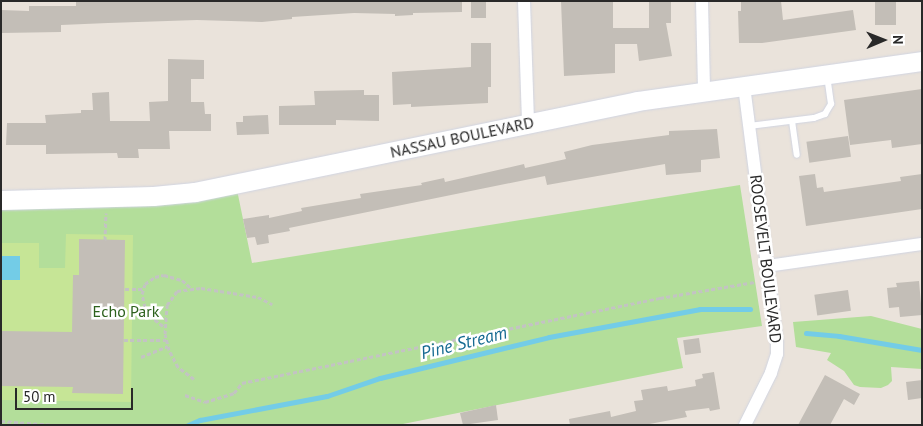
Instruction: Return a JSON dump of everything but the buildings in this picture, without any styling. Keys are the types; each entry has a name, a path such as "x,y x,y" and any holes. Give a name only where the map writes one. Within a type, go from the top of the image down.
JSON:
{"main road":[{"name":"NASSAU BOULEVARD","path":"1,200 153,196 195,192 637,101 922,61"}],"street":[{"path":"524,1 528,123"},
{"path":"702,1 704,92"},
{"name":"ROOSEVELT BOULEVARD","path":"744,86 777,354 772,373 746,425"},
{"path":"767,266 922,244"}],"lane":[{"path":"749,126 814,118 825,114 831,104 827,75"},
{"path":"792,121 797,155"}],"path":[{"path":"105,240 106,213"},
{"path":"164,327 149,315 143,299 143,289 148,281 164,275 182,280 191,288"},
{"path":"186,395 205,402 234,393 242,383 660,298 755,282"},
{"path":"194,379 178,367 166,340 164,327 167,305 173,295 182,289 191,288 258,297 272,304"},
{"path":"125,289 143,289"},
{"path":"124,340 166,340"},
{"path":"141,357 168,346"},
{"path":"1,421 54,425"}],"green space":[{"name":"Echo Park","path":"236,185 252,263 740,185 762,326 677,338 683,368 398,425 1,425 1,200"},
{"path":"66,234 133,235 131,402 1,400 1,243 39,243 39,268 65,268"},
{"path":"871,316 922,329 922,369 891,367 892,381 888,385 881,388 860,387 854,385 844,371 827,360 831,353 796,347 793,322"}],"water":[{"path":"1,256 20,256 20,280 1,280"}],"waterway":[{"name":"Pine Stream","path":"188,425 200,420 327,396 380,378 549,337 700,309 750,309"},
{"name":"Pine Stream","path":"806,333 839,336 922,350"}]}
